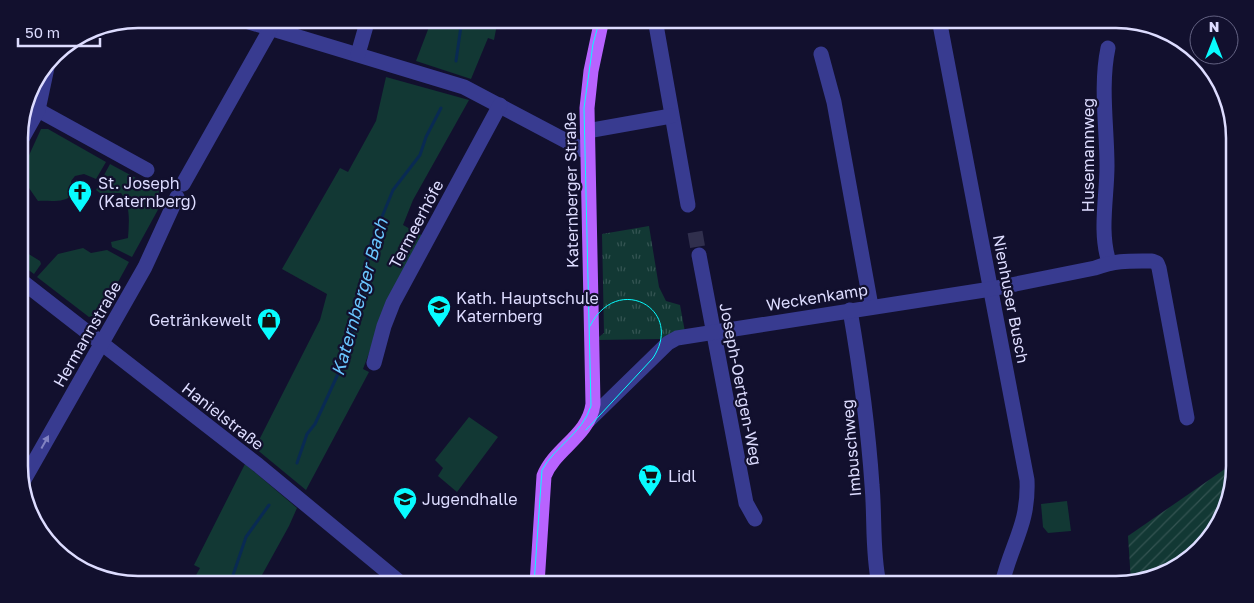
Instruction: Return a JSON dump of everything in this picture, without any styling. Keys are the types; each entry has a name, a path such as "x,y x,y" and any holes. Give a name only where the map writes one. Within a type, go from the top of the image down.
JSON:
{"main road":[{"name":"Katernberger Straße","path":"588,422 592,409 593,392 587,152 588,87 600,28"},
{"path":"538,576 544,476 551,463 588,422"}],"street":[{"name":"Hermannstraße","path":"28,473 145,267 180,190 271,28"},
{"path":"293,28 358,54 464,87 587,152"},
{"path":"358,54 365,28"},
{"path":"656,28 688,206"},
{"name":"Nienhuser Busch","path":"941,28 1022,452 1027,492 1022,527 1005,575"},
{"name":"Husemannweg","path":"1108,48 1103,71 1107,166 1104,244 1109,262"},
{"path":"821,54 834,102 871,306"},
{"path":"28,128 38,110 45,78"},
{"name":"Termeerhöfe","path":"374,364 382,333 394,303 500,105"},
{"path":"38,110 147,170"},
{"path":"587,131 671,116"},
{"name":"Joseph-Oertgen-Weg","path":"699,255 746,503 755,519"},
{"path":"990,289 1095,268 1109,262 1152,261 1157,263 1160,268 1186,418"},
{"name":"Hanielstraße","path":"28,286 258,465 392,576"},
{"name":"Weckenkamp","path":"588,422 672,340 871,306 990,289"},
{"name":"Imbuschweg","path":"850,310 864,393 877,575"}],"green space":[{"path":"429,28 496,28 494,40 488,38 471,79 416,61"},
{"path":"386,77 469,100 413,200 403,225 423,236 386,308 363,369 369,372 306,490 255,448 320,320 327,294 282,269 340,168 348,172 376,121"},
{"path":"41,129 48,129 106,162 96,179 84,174 75,176 71,181 73,194 69,197 56,201 38,201 28,187 28,157"},
{"path":"110,164 160,191 160,206 132,257 112,247 111,242 128,238 129,214 124,198 121,193 100,193 96,190"},
{"path":"649,226 659,287 666,301 680,305 685,332 661,339 595,340 604,333 602,234"},
{"path":"83,248 91,253 107,250 129,262 101,313 89,317 37,277 58,254"},
{"path":"28,254 40,261 41,264 34,274 28,270"},
{"path":"469,417 498,437 457,492 438,476 443,468 435,460"},
{"path":"245,464 297,508 261,576 196,576 200,568 194,565"},
{"path":"1226,468 1221,501 1212,521 1204,533 1178,557 1152,570 1130,574 1128,536"},
{"path":"1067,501 1071,531 1048,533 1043,527 1041,504"}],"waterway":[{"name":"Katernberger Bach","path":"456,61 461,28"},
{"name":"Katernberger Bach","path":"297,463 307,434 315,424 338,374 352,332 370,246 393,190 420,155 426,137 441,108"},
{"name":"Katernberger Bach","path":"233,576 246,537 269,505"}],"tunnel":[{"path":"695,232 699,255"}],"tram line":[{"path":"535,576 542,470 575,432 587,416 591,406 584,108 593,44 597,28"},
{"path":"586,430 653,358 661,340 660,325 654,312 644,303 630,299 616,301 602,310 590,326"}],"place":[{"name":"St. Joseph (Katernberg)","path":"80,213"},
{"name":"Kath. Hauptschule Katernberg","path":"439,328"},
{"name":"Getränkewelt","path":"269,341"},
{"name":"Lidl","path":"650,497"},
{"name":"Jugendhalle","path":"405,520"}]}
